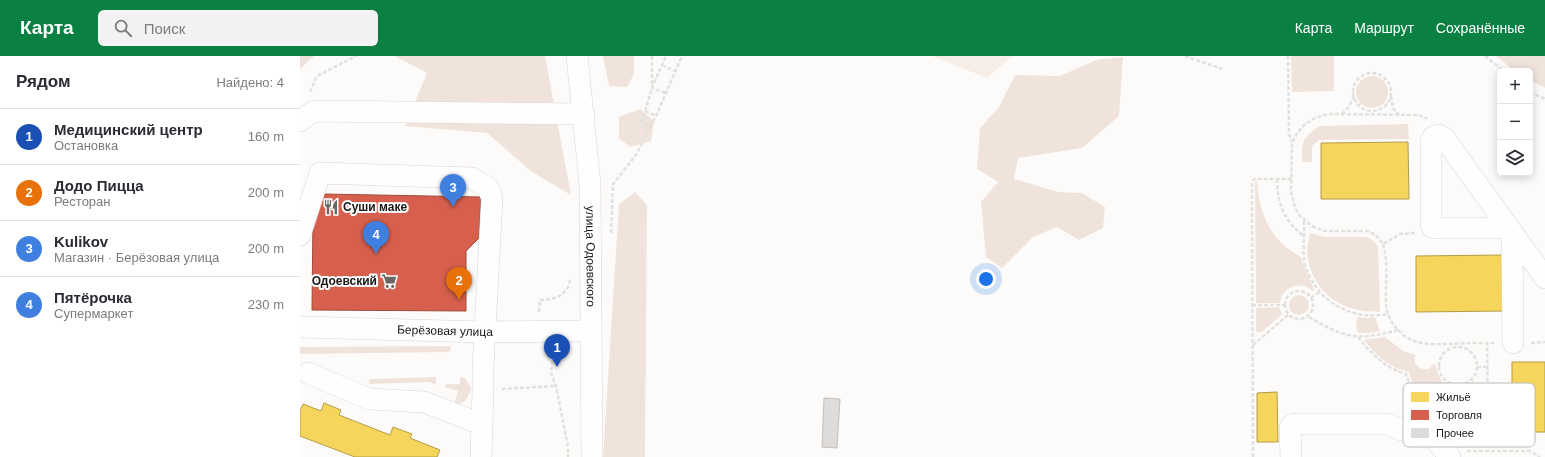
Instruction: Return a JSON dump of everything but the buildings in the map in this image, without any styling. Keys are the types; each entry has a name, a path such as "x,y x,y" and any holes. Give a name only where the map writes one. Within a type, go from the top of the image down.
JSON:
{"street":[{"name":"улица Одоевского","path":"577,56 590,184 592,457"},
{"path":"300,121 314,111 584,114"},
{"path":"1510,231 1432,227 1431,141 1433,137 1436,135 1444,138 1545,278"},
{"path":"300,235 320,173 472,178 488,188 492,198 482,367 483,390 481,457"},
{"path":"1510,231 1513,343"},
{"name":"Берёзовая улица","path":"300,327 485,332 590,331"},
{"path":"308,372 369,399 424,402 481,424"},
{"path":"1291,457 1290,428 1292,425 1296,424 1387,424 1403,430"},
{"path":"1449,447 1458,454"}],"path":[{"path":"308,96 317,76 356,56"},
{"path":"652,56 652,88"},
{"path":"650,127 642,122 652,88 666,56"},
{"path":"611,238 613,184 636,155 656,116 682,56"},
{"path":"1185,56 1222,69"},
{"path":"1288,56 1289,134 1292,143 1292,191 1294,204 1298,214 1312,226 1324,231 1367,231 1376,235 1383,244 1387,256 1386,306 1393,324 1398,330 1406,337 1417,342 1432,344 1460,345 1545,342"},
{"path":"1485,56 1500,68"},
{"path":"662,65 676,71"},
{"path":"1391,96 1383,108 1376,111 1369,111 1362,108 1357,103 1354,96 1354,88 1356,82 1368,73 1376,73 1383,76 1388,81 1391,88 1393,108 1399,115"},
{"path":"652,88 666,93"},
{"path":"1533,93 1545,99"},
{"path":"1342,114 1348,108 1354,96"},
{"path":"645,111 656,116"},
{"path":"1292,143 1297,133 1305,124 1328,114 1418,115 1424,117 1436,135"},
{"path":"1253,457 1252,183 1255,179 1292,179"},
{"path":"1277,179 1279,204 1284,215 1290,224 1305,237"},
{"path":"1304,220 1304,253 1306,264 1311,279 1319,292 1328,300 1354,313 1366,316 1389,314"},
{"path":"1383,244 1400,234 1422,232 1432,227"},
{"path":"539,313 540,300 551,300 558,297 565,291 570,282 570,275"},
{"path":"1296,291 1304,292 1311,298 1314,303 1313,310 1308,317 1302,320 1294,319 1288,315 1285,300 1290,294 1296,291"},
{"path":"1311,298 1319,292"},
{"path":"1252,305 1285,305"},
{"path":"1252,346 1288,315"},
{"path":"1308,317 1338,332 1358,337 1377,336 1398,330"},
{"path":"554,331 557,350 552,355 552,373 568,447 568,457"},
{"path":"1358,337 1384,364 1396,371 1406,374 1410,383"},
{"path":"1487,343 1487,383"},
{"path":"1449,383 1443,378 1440,372 1439,364 1441,357 1446,351 1460,345"},
{"path":"1460,345 1473,354 1476,360 1477,368 1475,375 1466,383"},
{"path":"1477,368 1487,367"},
{"path":"483,390 556,386"},
{"path":"1458,454 1530,450 1540,457"}],"shaded area":[{"path":"300,56 314,56 300,69"},
{"path":"395,56 545,56 571,195 532,172 487,133 405,126 427,73"},
{"path":"603,56 634,56 634,74 627,87 609,86"},
{"path":"932,56 1013,56 987,78"},
{"path":"1291,56 1334,56 1334,91 1292,92"},
{"path":"1496,56 1545,56 1545,88 1533,82 1533,68 1511,68"},
{"path":"1123,57 1119,116 1082,148 1018,158 1014,179 1058,192 1082,193 1105,207 1103,228 1079,240 1057,227 1033,237 1002,268 986,257 981,202 998,182 977,169 980,128 999,107 1015,75 1060,76 1096,60"},
{"path":"1369,76 1375,76 1385,83 1388,92 1387,98 1381,105 1375,108 1369,108 1359,101 1356,95 1356,89 1363,79"},
{"path":"640,109 654,121 651,141 631,147 619,139 619,117"},
{"path":"1408,124 1409,139 1319,140 1312,146 1312,162 1302,162 1304,140 1320,126"},
{"path":"1255,181 1257,181 1260,205 1268,226 1282,243 1301,257 1315,292 1307,287 1297,286 1286,291 1280,303 1256,303"},
{"path":"635,192 647,205 645,457 603,457 619,204"},
{"path":"1310,233 1325,237 1367,237 1375,242 1378,247 1380,312 1361,311 1348,307 1338,303 1322,290 1311,272 1308,262 1307,249"},
{"path":"1295,295 1303,295 1309,301 1309,309 1303,315 1295,315 1289,309 1289,301"},
{"path":"1279,307 1282,314 1262,332 1256,332 1256,308"},
{"path":"1357,317 1375,317 1380,331 1358,333 1356,326"},
{"path":"1385,337 1403,351 1416,355 1416,364 1422,369 1429,369 1435,363 1439,375 1444,383 1412,383 1409,372 1389,364 1373,351 1364,340"},
{"path":"450,346 451,350 448,352 300,354 300,347"},
{"path":"436,377 436,385 429,382 370,384 368,381 371,379"},
{"path":"460,377 465,378 471,388 464,402 454,404 458,391 445,387 446,384 460,384"}],"place":[{"name":"Суши маке","path":"331,207"},
{"name":"Kulikov","path":"453,207"},
{"name":"Пятёрочка","path":"376,254"},
{"name":"Одоевский","path":"389,281"},
{"name":"Додо Пицца","path":"459,300"},
{"name":"Медицинский центр","path":"557,367"}]}
